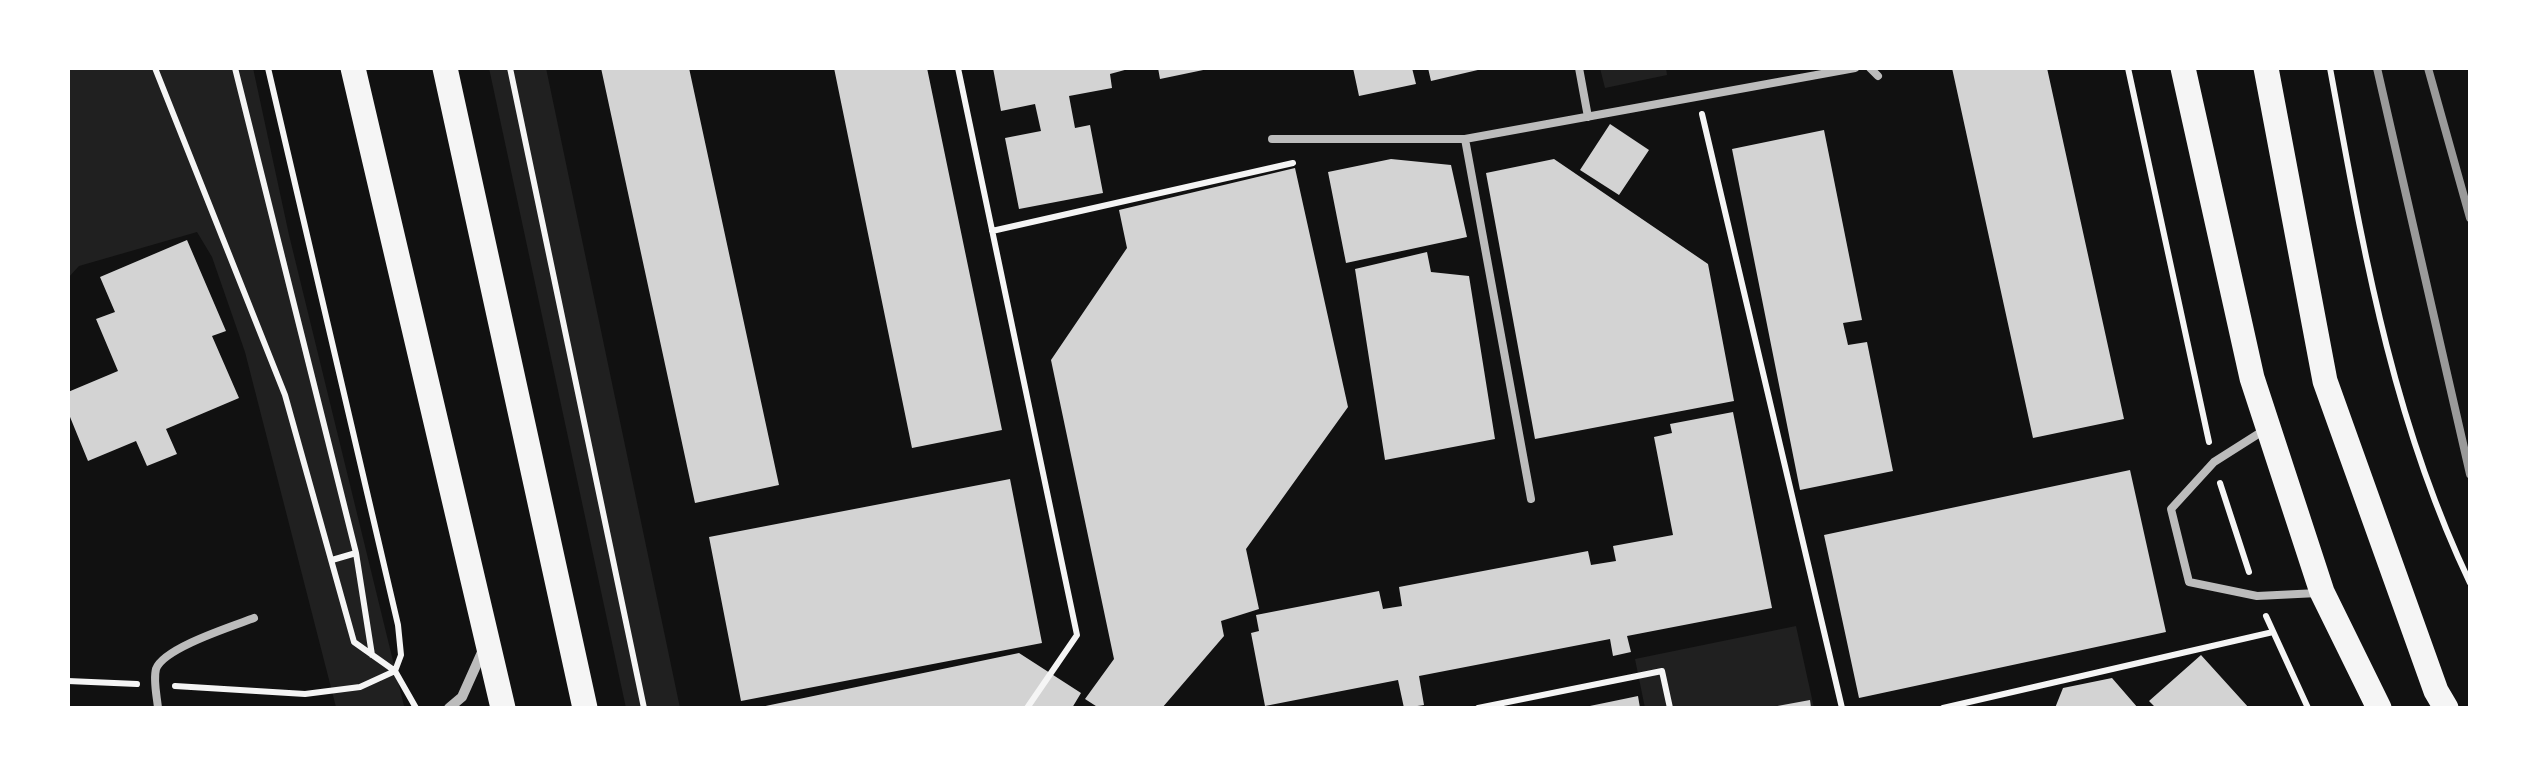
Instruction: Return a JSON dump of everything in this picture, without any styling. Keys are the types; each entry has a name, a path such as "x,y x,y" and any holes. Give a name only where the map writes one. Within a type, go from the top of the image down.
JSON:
{"main road":[{"path":"354,68 502,708"},
{"path":"444,68 585,708"},
{"path":"2183,68 2252,378 2322,592 2379,708"},
{"path":"2266,68 2325,381 2436,691 2446,708"}],"street":[{"path":"449,708 462,697 487,642"}],"lane":[{"path":"1578,68 1588,117"},
{"path":"1272,138 1466,140 1855,68"},
{"path":"1870,68 1878,76"},
{"path":"1466,140 1532,499"},
{"path":"2268,428 2214,462 2171,510 2189,582 2257,596 2322,592"},
{"path":"158,708 156,668 176,650 254,618"}],"path":[{"path":"155,68 285,395 354,642 394,671 416,708"},
{"path":"235,68 356,553 372,654"},
{"path":"68,681 305,694 360,688 394,671 400,655 398,625 268,68"},
{"path":"510,68 644,708"},
{"path":"958,68 1077,635 1027,708"},
{"path":"2128,68 2214,462 2257,596 2308,708"},
{"path":"2330,68 2379,324 2438,516 2470,584"},
{"path":"1701,112 1842,708"},
{"path":"332,560 356,553"},
{"path":"1943,708 2273,632"},
{"path":"1478,708 1662,671 1670,708"}],"shaded area":[{"path":"68,68 253,68 289,235 404,706 336,707 245,352 212,257 197,232 79,266 68,278"},
{"path":"489,68 546,68 680,708 626,708"},
{"path":"1600,68 1666,68 1667,75 1605,88"},
{"path":"1796,626 1814,708 1645,708 1635,659"}],"building":[{"path":"601,68 689,68 779,485 695,503"},
{"path":"834,68 927,68 1002,430 912,448"},
{"path":"993,68 1132,68 1110,74 1112,88 1069,96 1075,128 1090,125 1103,193 1019,209 1005,138 1041,131 1035,104 1001,111"},
{"path":"1158,68 1207,68 1208,69 1160,79"},
{"path":"1353,68 1412,68 1416,84 1359,96"},
{"path":"1428,68 1482,68 1482,69 1431,81"},
{"path":"1952,68 2047,68 2124,419 2033,438"},
{"path":"1610,124 1649,150 1619,195 1580,170"},
{"path":"1824,130 1862,320 1843,323 1848,345 1867,342 1893,471 1800,490 1732,149"},
{"path":"1391,159 1451,165 1467,237 1346,263 1328,172"},
{"path":"1554,159 1708,264 1734,401 1535,439 1486,173"},
{"path":"1295,168 1348,407 1246,549 1259,609 1221,621 1224,636 1162,708 1099,708 1085,699 1114,659 1051,360 1127,248 1119,210"},
{"path":"187,240 226,331 212,336 239,398 166,429 177,454 147,466 136,441 88,461 68,412 68,392 118,371 96,319 115,312 100,277"},
{"path":"1427,252 1431,272 1469,276 1495,439 1385,460 1355,269"},
{"path":"1733,412 1772,608 1627,636 1631,652 1613,656 1610,639 1419,676 1424,705 1404,708 1398,680 1265,706 1251,633 1259,631 1256,615 1379,591 1383,609 1402,606 1399,587 1588,551 1591,565 1616,561 1613,546 1673,535 1654,437 1672,433 1670,424"},
{"path":"2130,470 2166,632 1859,698 1824,535"},
{"path":"1010,479 1042,643 741,701 709,537"},
{"path":"1019,653 1081,693 1072,708 756,708"},
{"path":"2201,655 2249,708 2156,708 2149,701"},
{"path":"2112,678 2138,708 2055,708 2063,688"},
{"path":"1638,696 1640,708 1585,708 1585,707"},
{"path":"1810,700 1811,708 1772,708 1772,707"}],"railway":[{"path":"2377,68 2470,474"},
{"path":"2428,68 2470,218"}]}
